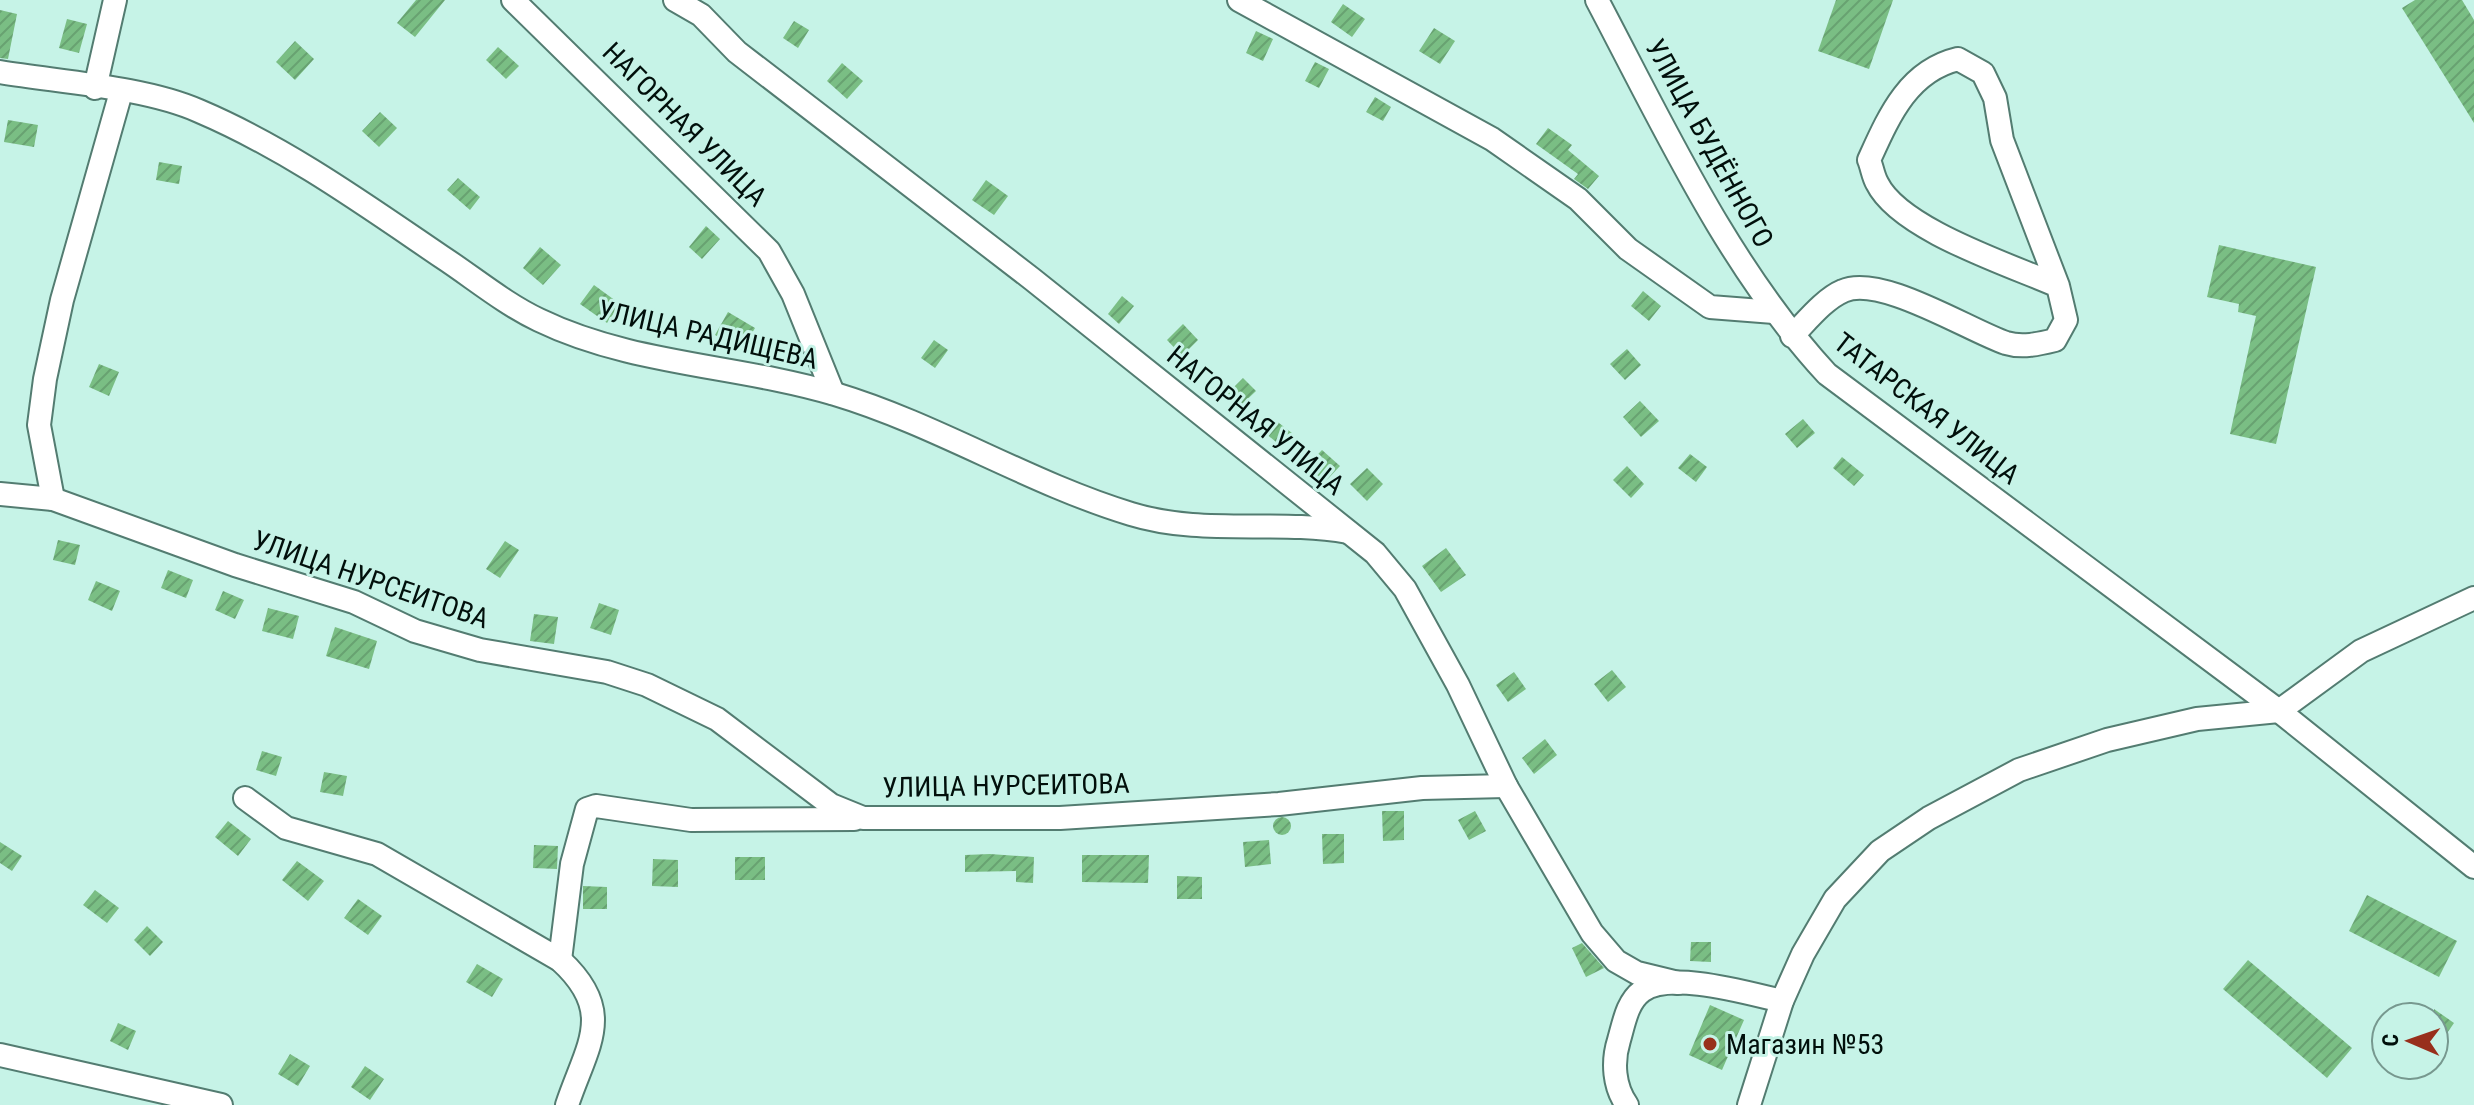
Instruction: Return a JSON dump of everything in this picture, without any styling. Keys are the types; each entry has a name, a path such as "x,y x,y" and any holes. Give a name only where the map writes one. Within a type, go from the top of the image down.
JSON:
{"street":[{"path":"95,88 115,0"},
{"name":"НАГОРНАЯ УЛИЦА","path":"513,0 769,251 793,294 833,393"},
{"name":"НАГОРНАЯ УЛИЦА","path":"675,0 701,15 737,52 1032,279 1375,553 1405,589 1458,685 1506,786 1592,933 1616,961 1637,973 1678,983"},
{"path":"1239,0 1492,139 1578,199 1628,249 1710,307 1774,312"},
{"name":"УЛИЦА БУДЁННОГО","path":"1597,0 1744,267 1774,312"},
{"path":"1792,336 1843,291 1864,287 2008,344 2035,345 2055,340 2066,320 2058,286 2002,140 1995,98 1983,73 1958,59 1935,65 1910,88 1886,122 1869,160 1877,185 1901,211 1934,231 2058,286"},
{"name":"УЛИЦА РАДИЩЕВА","path":"0,72 121,92 196,109 254,137 540,321 622,349 833,393 912,421 1056,487 1135,515 1196,525 1315,526 1348,532"},
{"path":"53,499 39,425 45,379 62,300 121,92"},
{"name":"ТАТАРСКАЯ УЛИЦА","path":"1774,312 1827,374 2279,711 2474,867"},
{"name":"УЛИЦА НУРСЕИТОВА","path":"0,494 53,499 235,565 354,602 415,631 480,650 607,672 647,685 717,719 831,805 863,818 1060,818 1279,804 1422,788 1506,786"},
{"path":"1749,1105 1782,1001 1803,954 1835,899 1880,851 1929,818 2019,770 2107,740 2197,719 2279,711 2361,651 2474,598"},
{"path":"245,798 286,828 377,854 560,960 572,971 596,1016 594,1036 567,1105"},
{"path":"560,960 572,864 587,809 596,806 691,820 863,818"},
{"path":"1627,1105 1619,1093 1614,1056 1630,1004 1644,989 1678,983 1726,988 1782,1001"},
{"path":"0,1055 221,1105"}],"building":[{"path":"416,0 445,0 415,37 397,23"},
{"path":"1836,0 1893,0 1869,69 1818,51"},
{"path":"2415,0 2462,0 2474,20 2474,123 2402,8"},
{"path":"1343,4 1365,19 1352,37 1331,22"},
{"path":"0,10 17,14 8,59 0,58"},
{"path":"67,19 87,24 79,53 59,48"},
{"path":"794,21 809,30 798,48 783,38"},
{"path":"1434,28 1455,41 1440,64 1419,51"},
{"path":"1256,31 1273,39 1263,61 1246,53"},
{"path":"295,41 314,59 295,80 276,62"},
{"path":"498,47 519,66 506,79 486,60"},
{"path":"1315,62 1329,69 1319,88 1305,81"},
{"path":"842,63 863,81 847,99 827,81"},
{"path":"1375,97 1391,107 1383,121 1366,112"},
{"path":"380,112 397,128 379,147 362,131"},
{"path":"8,120 38,125 34,147 4,142"},
{"path":"1548,128 1572,145 1568,150 1599,176 1588,189 1574,179 1578,174 1536,144"},
{"path":"159,162 182,166 179,184 156,180"},
{"path":"458,178 480,197 470,210 447,190"},
{"path":"986,180 1008,196 994,215 972,200"},
{"path":"706,226 720,239 702,259 689,247"},
{"path":"2219,245 2316,267 2276,444 2230,434 2256,316 2238,312 2239,304 2207,297"},
{"path":"540,247 561,265 543,285 523,268"},
{"path":"594,285 620,304 607,323 580,304"},
{"path":"1643,291 1661,306 1649,321 1631,306"},
{"path":"1122,296 1134,306 1119,324 1108,314"},
{"path":"728,312 755,328 742,350 715,335"},
{"path":"1183,324 1198,340 1182,356 1167,340"},
{"path":"934,340 948,350 935,368 921,358"},
{"path":"1627,349 1641,365 1625,380 1610,364"},
{"path":"99,364 119,372 109,396 89,387"},
{"path":"1243,378 1256,391 1239,407 1227,394"},
{"path":"1640,401 1659,421 1641,437 1623,417"},
{"path":"1803,419 1815,433 1797,448 1785,434"},
{"path":"1275,420 1292,433 1281,446 1265,433"},
{"path":"1322,450 1340,466 1325,482 1307,466"},
{"path":"1690,454 1707,467 1696,482 1678,468"},
{"path":"1842,457 1864,475 1854,486 1833,468"},
{"path":"1627,466 1644,484 1631,498 1613,480"},
{"path":"1367,468 1383,484 1367,501 1350,484"},
{"path":"58,540 80,545 75,565 53,560"},
{"path":"505,541 519,550 500,578 486,569"},
{"path":"1446,548 1466,575 1441,592 1422,566"},
{"path":"168,570 193,580 186,598 161,588"},
{"path":"96,581 120,591 112,611 88,600"},
{"path":"223,591 244,600 235,619 215,610"},
{"path":"599,603 619,610 611,635 590,628"},
{"path":"268,608 299,616 293,639 262,631"},
{"path":"534,614 558,617 554,644 530,641"},
{"path":"335,627 377,641 369,669 326,656"},
{"path":"1612,670 1626,687 1608,702 1594,684"},
{"path":"1514,672 1526,689 1508,702 1496,685"},
{"path":"1545,739 1557,755 1534,774 1522,758"},
{"path":"262,751 282,757 276,776 256,770"},
{"path":"324,772 347,776 343,796 320,792"},
{"path":"1382,811 1404,811 1404,840 1383,841"},
{"path":"1475,811 1486,831 1469,840 1458,820"},
{"path":"1282,817 1291,826 1282,835 1273,826"},
{"path":"228,821 251,839 238,856 215,837"},
{"path":"1322,834 1344,834 1344,863 1323,864"},
{"path":"1269,840 1271,864 1245,867 1243,842"},
{"path":"0,842 22,856 12,871 0,863"},
{"path":"534,845 558,846 557,869 533,868"},
{"path":"965,855 1034,857 1033,883 1016,882 1016,871 965,872"},
{"path":"1082,855 1149,855 1148,883 1082,882"},
{"path":"735,857 765,857 765,880 735,880"},
{"path":"653,859 678,860 678,887 652,886"},
{"path":"297,861 324,881 308,901 282,880"},
{"path":"1177,876 1202,877 1202,899 1177,899"},
{"path":"583,886 607,887 607,909 583,909"},
{"path":"95,890 119,908 107,923 83,905"},
{"path":"2367,895 2457,941 2439,977 2349,931"},
{"path":"358,899 382,916 368,935 344,918"},
{"path":"147,926 163,942 150,956 134,940"},
{"path":"1691,942 1711,942 1711,962 1690,961"},
{"path":"1582,943 1604,968 1586,977 1572,948"},
{"path":"2248,960 2352,1048 2327,1078 2223,989"},
{"path":"477,964 503,979 492,997 466,982"},
{"path":"1710,1005 1744,1020 1722,1070 1689,1055"},
{"path":"118,1023 136,1031 128,1050 110,1041"},
{"path":"290,1054 310,1066 298,1086 278,1074"},
{"path":"365,1066 384,1079 370,1100 351,1087"}],"place":[{"name":"Магазин №53","path":"1710,1044"}]}
